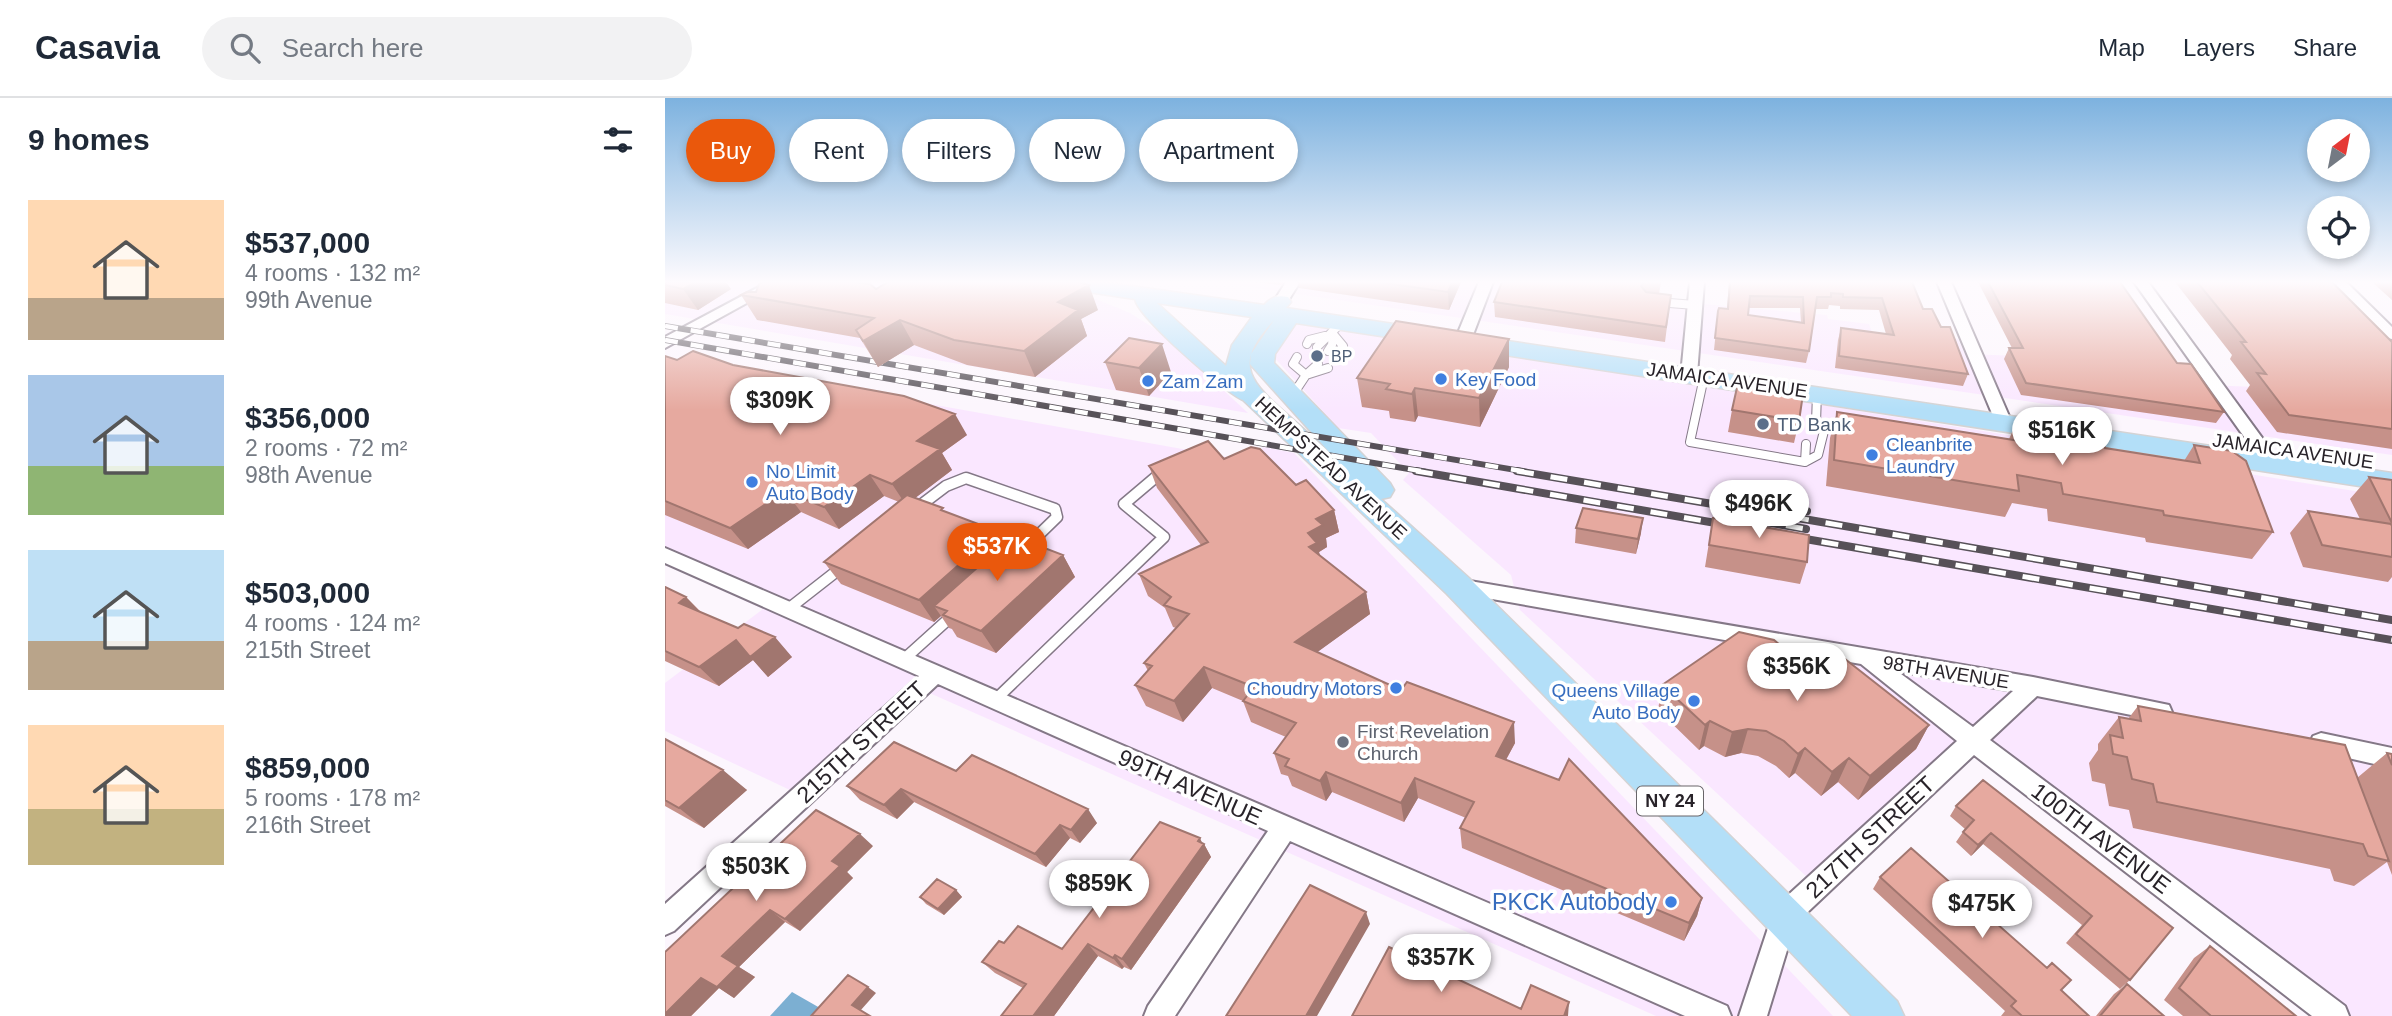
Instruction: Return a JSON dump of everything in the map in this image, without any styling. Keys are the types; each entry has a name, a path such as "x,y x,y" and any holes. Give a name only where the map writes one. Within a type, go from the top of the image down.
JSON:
{"main road":[{"name":"NY 24","path":"1167,325 1227,380 1254,398"},
{"name":"HEMPSTEAD AVENUE","path":"1264,325 1237,356 1238,375 1254,398 1458,586 1882,1016"},
{"name":"HEMPSTEAD AVENUE","path":"1274,325 1261,361 1299,385 1377,487 1458,586"},
{"name":"JAMAICA AVENUE","path":"1330,325 1337,328 1466,333"},
{"name":"JAMAICA AVENUE","path":"1416,325 1695,370 2266,455 2392,482"},
{"name":"JAMAICA AVENUE","path":"1695,370 1925,414 2002,415 2135,447 2392,466"}],"street":[{"path":"665,343 703,325"},
{"path":"1466,333 1469,325"},
{"path":"1695,325 1695,370"},
{"path":"1963,325 2002,415"},
{"path":"2172,325 2266,455"},
{"name":"99TH AVENUE","path":"665,555 1284,829 1717,1016"},
{"name":"98TH AVENUE","path":"1458,586 2033,686 2182,716"},
{"name":"100TH AVENUE","path":"1867,659 2335,1016"},
{"name":"215TH STREET","path":"665,922 934,675"},
{"name":"217TH STREET","path":"1784,916 2033,686"},
{"path":"2304,740 2392,758"},
{"path":"1158,1016 1284,829"},
{"path":"1753,1016 1784,916"}],"lane":[{"path":"1307,344 1309,340 1337,328"},
{"path":"1317,347 1337,328"},
{"path":"1328,351 1337,328"},
{"path":"1337,328 1343,346 1337,355"},
{"path":"1297,357 1293,364 1299,385"},
{"path":"1299,385 1308,361"},
{"path":"1299,385 1318,364"},
{"path":"1299,385 1328,368"},
{"path":"1695,370 1690,442 1805,462 1815,460 1821,453 1824,431 1812,425 1817,393"},
{"path":"1805,462 1806,444"},
{"path":"994,701 1164,537 1124,505 1164,470"},
{"path":"905,518 946,486 966,478 1055,509 1057,517 1051,525 1013,560"},
{"path":"787,610 853,558"},
{"path":"902,661 964,605"}],"shaded area":[{"path":"729,325 1149,325 1163,334 1248,413"},
{"path":"1292,325 1325,325 2392,497 2392,1016 2348,1016 1973,730 1808,878 1520,610 1511,575 1403,480 1409,473 1371,433 1338,428 1272,355"},
{"path":"1507,325 1869,325 1872,332 1958,339 1965,354 2048,357 2205,385 2333,390 2392,403 2392,455"},
{"path":"717,366 1255,462 1263,447 1294,453 1833,1016 1656,1016 925,691 811,800 665,731 665,683 763,609 665,564 665,395"}],"water":[{"path":"792,992 820,1008 813,1016 770,1016"}],"building":[{"path":"864,325 891,325 863,341 856,330"},
{"path":"913,325 1058,325 1024,351 954,340"},
{"path":"1393,325 1420,325 1509,339 1479,398 1415,388 1412,394 1386,389 1390,384 1357,378"},
{"path":"1716,325 1813,325 1809,351 1715,338"},
{"path":"1891,325 1950,327 1968,374 1839,356 1841,328 1894,335"},
{"path":"2011,325 2150,325 2177,363 2191,364 2224,412 2026,383 2009,348 2023,348"},
{"path":"2232,325 2375,325 2392,342 2392,429 2289,415 2257,373 2266,374 2241,342 2246,342"},
{"path":"1129,338 1162,344 1139,368 1105,362"},
{"path":"693,351 733,365 904,396 955,414 917,441 940,449 892,484 870,475 824,507 785,491 730,528 665,501 665,356 677,360"},
{"path":"1738,383 1803,394 1799,421 1732,410"},
{"path":"1837,412 2020,441 2018,420 2052,426 2051,423 2101,431 2105,448 2200,463 2194,445 2232,451 2246,461 2273,532 2164,515 2163,511 2063,494 2061,483 2017,475 2019,491 1834,460"},
{"path":"1208,441 1224,459 1251,447 1260,449 1296,485 1306,480 1334,510 1316,519 1323,525 1308,533 1317,543 1309,547 1366,592 1295,642 1401,690 1407,682 1514,722 1496,756 1559,780 1569,759 1702,898 1689,923 1460,828 1474,802 1415,778 1401,803 1326,772 1320,781 1285,766 1289,759 1274,753 1296,723 1243,701 1254,687 1204,667 1174,701 1135,685 1152,666 1144,663 1189,614 1164,605 1171,597 1139,574 1208,542 1149,466"},
{"path":"2369,477 2392,480 2392,523"},
{"path":"907,495 997,531 919,600 824,562"},
{"path":"1583,508 1643,518 1638,539 1576,528"},
{"path":"2308,511 2391,524 2392,557 2322,545"},
{"path":"1713,518 1809,535 1807,562 1709,545"},
{"path":"1013,536 1063,555 981,631 943,615 947,611 934,606"},
{"path":"665,587 686,597 679,603 738,628 744,624 775,637 750,657 736,640 699,667 665,651"},
{"path":"1739,632 1774,640 1820,678 1845,659 1929,725 1870,776 1849,758 1832,772 1805,748 1798,754 1784,741 1766,731 1748,729 1732,732 1710,721 1705,725 1662,685"},
{"path":"2138,706 2345,745 2389,861 2368,856 2363,844 2157,802 2153,784 2132,779 2127,757 2113,754 2110,735 2123,738 2119,717 2141,721"},
{"path":"665,739 723,770 679,808 665,800"},
{"path":"894,742 956,771 972,755 1088,809 1071,830 1060,825 1035,854 901,789 884,805 847,786"},
{"path":"1983,780 2173,928 2130,980 2076,934 2092,916 1991,833 1978,845 1963,832 1974,820 1956,806"},
{"path":"816,810 860,834 832,861 840,866 785,919 770,910 722,956 738,966 717,987 701,978 665,1014 665,952"},
{"path":"1160,822 1200,838 1198,841 1204,844 1122,959 1115,955 1113,958 1088,944 1034,1015 1036,1016 1001,1016 1026,984 982,962 999,941 1004,943 1018,926 1062,949"},
{"path":"1911,848 2047,968 2052,963 2071,980 2061,990 2089,1016 2022,1016 2011,1006 2016,1001 1880,877"},
{"path":"937,879 956,890 938,909 920,897"},
{"path":"1310,885 1366,912 1306,1016 1226,1016"},
{"path":"2210,946 2296,1016 2211,1016 2179,988"},
{"path":"1389,947 1521,1009 1531,985 1569,1002 1564,1016 1352,1016"},
{"path":"848,975 868,987 852,1005 870,1016 811,1016"},
{"path":"2127,984 2164,1016 2100,1016"}],"railway":[{"path":"665,326 1527,472"},
{"path":"665,340 1426,472"},
{"path":"1416,471 1733,526"},
{"path":"1517,471 1736,508"},
{"path":"1724,497 1807,511"},
{"path":"1719,514 1806,529"},
{"path":"1792,517 2392,620"},
{"path":"1788,536 2392,640"}],"place":[{"name":"BP","path":"1317,356"},
{"name":"Key Food","path":"1441,379"},
{"name":"Zam Zam","path":"1148,381"},
{"name":"TD Bank","path":"1763,424"},
{"name":"Cleanbrite Laundry","path":"1872,455"},
{"name":"No Limit Auto Body","path":"752,482"},
{"name":"Choudry Motors","path":"1396,688"},
{"name":"Queens Village Auto Body","path":"1694,701"},
{"name":"First Revelation Church","path":"1343,742"},
{"name":"PKCK Autobody","path":"1671,902"}]}
